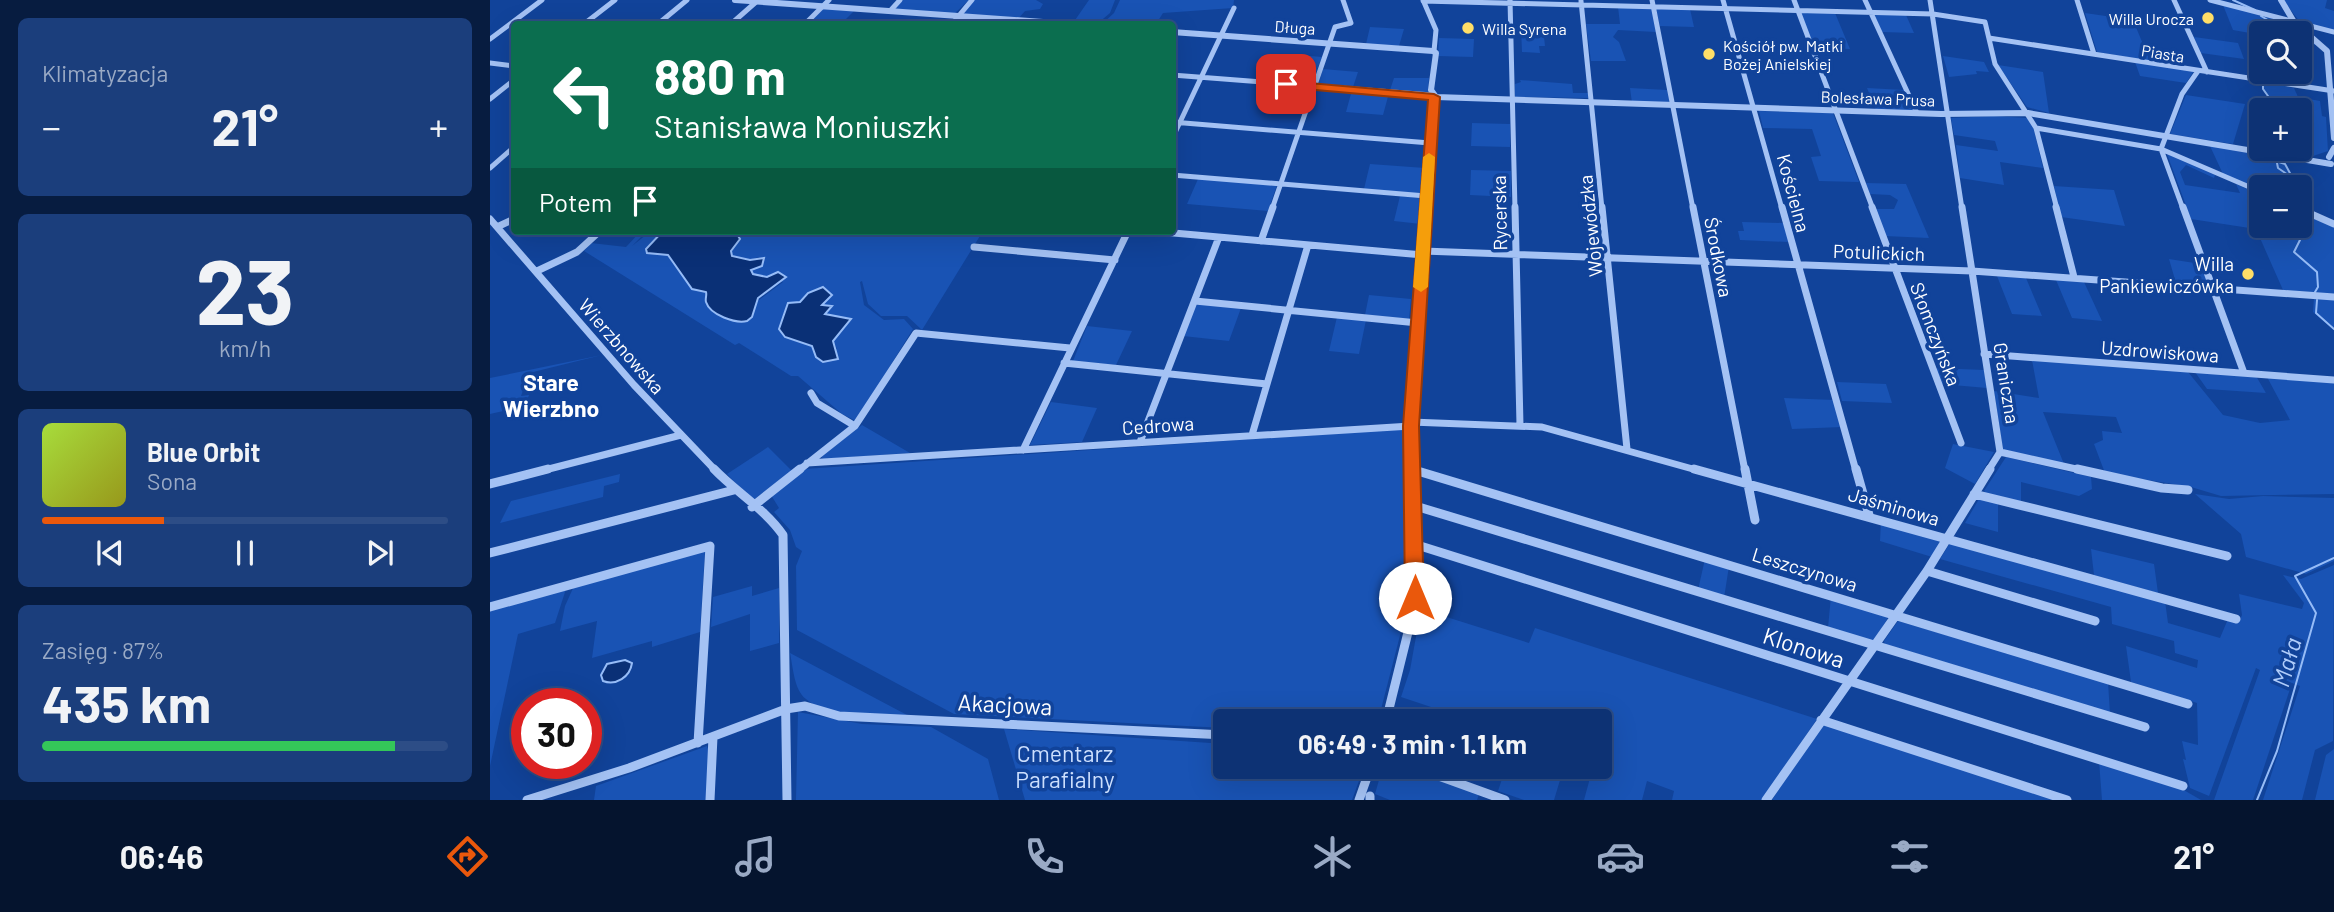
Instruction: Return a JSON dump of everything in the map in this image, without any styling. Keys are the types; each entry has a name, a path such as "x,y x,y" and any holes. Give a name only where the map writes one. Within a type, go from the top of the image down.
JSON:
{"street":[{"path":"514,21 542,0"},
{"path":"588,21 615,0"},
{"path":"662,21 687,0"},
{"path":"735,0 1007,21"},
{"path":"808,21 829,0"},
{"path":"890,11 900,0"},
{"path":"954,21 972,0"},
{"path":"1261,241 1335,27 1351,23 1343,0"},
{"path":"1389,709 1414,608 1411,424 1430,143 1436,94 1432,54 1436,30 1423,0 1653,3 1725,9 1933,14 1985,22 1995,65 2036,128 2074,277"},
{"name":"Kościelna","path":"1723,0 1868,515"},
{"name":"Słomczyńska","path":"1794,0 1961,443"},
{"path":"1865,0 1917,113"},
{"name":"Graniczna","path":"1766,800 1927,571 2000,452 1930,0"},
{"path":"2077,0 2094,54"},
{"path":"2174,0 2207,72"},
{"path":"2210,0 2290,21"},
{"path":"2281,0 2293,21"},
{"name":"Rycerska","path":"1510,1 1520,425"},
{"path":"734,21 756,2"},
{"name":"Wojewódzka","path":"1582,2 1610,257 1627,449"},
{"name":"Środkowa","path":"1653,3 1755,520"},
{"path":"1176,131 1234,8"},
{"path":"490,39 511,23"},
{"path":"2312,26 2334,32"},
{"name":"Długa","path":"1176,32 1416,50 1432,54"},
{"name":"Piasta","path":"1989,38 2332,91"},
{"path":"2312,38 2327,51 2334,138"},
{"path":"490,64 511,65"},
{"path":"2198,71 2182,94 2161,149 2244,373"},
{"path":"1176,75 1436,94"},
{"path":"490,99 511,82"},
{"name":"Bolesława Prusa","path":"1436,94 1455,98 1593,104 1948,114 2028,113 2297,158 2331,160"},
{"path":"1176,122 1430,143"},
{"path":"2036,128 2161,149 2249,187"},
{"path":"490,167 511,149"},
{"path":"2331,160 2334,149"},
{"path":"1176,175 1426,196"},
{"path":"2312,214 2334,224"},
{"name":"Wierzbnowska","path":"490,219 681,435 752,507 773,521 783,535 787,800"},
{"path":"497,228 511,221"},
{"name":"Potulickich","path":"1176,233 1423,253 1610,257 1972,271 2334,297"},
{"path":"537,271 577,252 596,235"},
{"path":"1023,450 1126,235"},
{"path":"1140,442 1219,237"},
{"path":"1252,435 1308,245"},
{"path":"974,247 1115,260"},
{"path":"1195,301 1418,323"},
{"path":"752,507 855,426 916,333 1070,348"},
{"name":"Uzdrowiskowa","path":"1984,354 2334,380"},
{"path":"1063,363 1267,384"},
{"path":"811,393 817,403 855,426"},
{"name":"Cedrowa","path":"807,464 1411,424 1542,427"},
{"name":"Jaśminowa","path":"1542,427 1746,481 2236,619"},
{"path":"490,484 681,435"},
{"path":"2000,452 2162,488 2188,490"},
{"name":"Leszczynowa","path":"1411,469 2188,704"},
{"path":"490,553 734,490"},
{"path":"1974,494 2227,556"},
{"name":"Klonowa","path":"1412,505 2146,727"},
{"name":"Klonowa","path":"1414,544 2183,786"},
{"path":"490,607 710,546 698,743"},
{"path":"1927,571 2095,621"},
{"name":"Akacjowa","path":"786,709 802,705 839,716 1213,734"},
{"path":"527,800 541,798 698,743 786,709"},
{"path":"1821,720 2067,800"},
{"path":"710,800 713,737"},
{"path":"1359,800 1366,779"},
{"path":"1447,779 1505,800"}],"green space":[{"path":"903,0 969,0 954,14 895,9"},
{"path":"974,0 1036,0 1043,4 1040,9 1025,11 1018,19 962,15"},
{"path":"1089,0 1115,0 1110,13 1101,21 1074,21"},
{"path":"1120,0 1234,0 1233,8 1163,13 1158,21 1105,21 1114,13"},
{"path":"2283,0 2327,0 2325,8 2334,11 2334,31 2312,25 2312,21 2299,21"},
{"path":"2223,5 2284,21 2249,21 2249,33 2233,30"},
{"path":"1618,7 1652,9 1656,32 1618,30 1613,37 1619,42 1626,61 1591,61 1586,24 1620,24"},
{"path":"823,9 854,11 844,21 810,21"},
{"path":"1656,9 1690,9 1694,27 1660,26"},
{"path":"1801,13 1835,13 1850,49 1814,48"},
{"path":"2085,13 2133,20 2150,61 2097,52"},
{"path":"1874,14 1906,15 1914,33 1882,32"},
{"path":"1521,26 1543,27 1545,46 1539,46 1540,53 1522,52"},
{"path":"1370,27 1404,29 1399,46 1366,44"},
{"path":"2194,37 2238,43 2244,59 2201,53"},
{"path":"1439,38 1474,39 1473,57 1438,56"},
{"path":"1287,54 1322,57 1312,84 1276,82"},
{"path":"1943,56 1984,62 1989,72 1976,71 1977,74 1949,77"},
{"path":"2135,62 2194,71 2186,83 2140,76"},
{"path":"1998,65 2043,72 2049,113 2027,107"},
{"path":"1323,69 1358,72 1353,87 1317,85"},
{"path":"1394,78 1429,78 1428,93 1390,90"},
{"path":"1520,80 1572,84 1573,93 1588,93 1589,98 1515,97 1515,84 1521,82"},
{"path":"2264,84 2294,88 2298,97 2304,98 2270,98 2263,89"},
{"path":"1275,85 1311,87 1304,108 1267,106"},
{"path":"1630,88 1667,90 1670,103 1632,103"},
{"path":"1867,88 1904,90 1914,111 1876,110"},
{"path":"1352,90 1389,93 1383,115 1346,112"},
{"path":"2186,95 2245,104 2233,144 2170,134"},
{"path":"2312,100 2320,101 2322,116 2326,117 2328,151 2312,156"},
{"path":"1759,111 1833,113 1859,182 1819,181 1811,157 1821,156 1812,129 1763,128"},
{"path":"1951,118 2027,118 2033,126 2043,168 2000,162 2004,185 1960,178 1956,145 1998,151 1995,141 1954,135"},
{"path":"1472,123 1510,124 1510,147 1471,146"},
{"path":"2210,146 2249,153 2249,161 2282,161 2291,175 2249,175 2249,185 2223,174"},
{"path":"2167,154 2215,175 2214,178 2186,165 2180,172 2185,185 2240,193 2236,184 2249,190 2249,228 2191,219"},
{"path":"1370,164 1425,168 1423,194 1364,189"},
{"path":"1471,170 1511,171 1511,197 1470,195"},
{"path":"1198,179 1277,185 1268,211 1187,204"},
{"path":"1866,183 1906,184 1929,238 1885,236 1875,209 1894,209 1898,200 1890,195 1870,194"},
{"path":"2054,186 2114,190 2125,226 2061,217"},
{"path":"1400,196 1422,198 1421,224 1394,221"},
{"path":"2312,217 2334,227 2334,294 2283,290 2260,238 2312,238"},
{"path":"1742,222 1784,223 1789,242 1740,240 1738,231 1744,231"},
{"path":"637,235 643,235 632,246 646,235 659,235 646,248 649,254 667,254 684,278 708,294 706,298 755,303 783,282 753,274 751,270 759,257 750,260 732,256 730,251 735,247 735,235 981,235 922,330 907,316 881,316 868,304 862,281 860,282 864,305 884,320 904,319 913,329 856,421 842,414 798,376 791,376 739,343 735,345 584,251 591,243 626,247","holes":["823,287 832,295 822,306 832,306 825,314 851,319 833,341 837,349 816,357 812,346 785,337 786,306 800,302 808,293"]},
{"path":"2169,259 2201,264 2209,285 2176,283"},
{"path":"1997,276 2026,278 2042,316 2012,314"},
{"path":"2056,280 2084,282 2102,321 2072,318"},
{"path":"1369,295 1411,299 1409,319 1365,315"},
{"path":"2314,298 2334,300 2334,330 2313,312"},
{"path":"1196,304 1241,308 1229,341 1183,336"},
{"path":"1337,317 1366,320 1359,354 1329,351"},
{"path":"1087,326 1132,331 1116,365 1073,361"},
{"path":"602,355 529,373 521,396 529,395 525,406 490,414 490,378"},
{"path":"2032,360 2188,372 2223,415 2260,423 2290,420 2267,377 2334,383 2334,494 2221,496 2191,487 2105,473 2094,444 2103,440 2102,431 2122,433 2116,417 2043,412 2064,464 2003,450 1994,391 2039,398"},
{"path":"1935,368 1984,370 1987,388 1941,384"},
{"path":"2195,372 2256,376 2266,393 2207,389"},
{"path":"1837,382 1886,384 1892,403 1842,401"},
{"path":"1784,398 1834,400 1842,427 1792,429"},
{"path":"1051,402 1097,408 1082,442 1030,445"},
{"path":"862,425 910,453 823,459 821,456"},
{"path":"1405,429 1405,616 1381,709 1213,709 1213,727 954,714 797,630 796,566 802,551 796,547 790,530 774,512 779,508 771,495 804,469"},
{"path":"1953,444 1994,452 1975,484 1945,468"},
{"path":"768,447 792,471 752,501 727,474"},
{"path":"2006,457 2091,477 2092,489 2079,496 2021,482 2021,503 1987,495 1984,491"},
{"path":"620,474 619,482 604,486 603,497 500,523 511,501"},
{"path":"2195,494 2229,499 2263,496 2334,498 2334,561 2306,574 2246,557 2241,534"},
{"path":"1979,499 1998,504 1998,532 1965,523"},
{"path":"1881,521 1941,542 1932,557 1880,541"},
{"path":"1950,543 2165,601 2168,623 2220,638 2228,619 2239,622 2242,615 2239,594 2302,609 2304,603 2283,575 2301,579 2334,565 2333,741 2315,750 2302,800 2263,800 2300,686 2292,683 2253,800 2214,800 2260,670 2256,668 2209,796 2190,788 2183,759 2186,760 2182,741 2198,745 2197,703 2131,682 2126,646 2197,668 2198,660 2175,653 2174,641 2112,624 2111,607 1940,559"},
{"path":"2091,549 2154,564 2158,593 2094,575"},
{"path":"705,551 700,632 652,647 652,641 592,658 597,621 560,631 565,606 574,586"},
{"path":"1705,559 1729,566 1724,598 1698,590"},
{"path":"752,586 752,596 779,588 779,643 750,651 750,614 711,627 713,597"},
{"path":"566,589 555,623 518,634 490,766 490,610"},
{"path":"1831,596 1889,616 1874,641 1828,628"},
{"path":"1421,609 1529,643 1535,628 1817,719 1762,800 1672,800 1674,791 1647,781 1642,800 1584,800 1590,779 1612,779 1612,709 1437,709 1401,697 1410,670"},
{"path":"1898,621 2108,682 2110,714 1885,645 1884,641"},
{"path":"790,653 907,715 840,713 816,706 799,690"},
{"path":"798,712 862,724 931,727 988,759 999,800 796,800"},
{"path":"1822,723 2060,800 1772,800"},
{"name":"Cmentarz Parafialny","path":"1004,729 1213,743 1213,779 1360,779 1352,800 1025,800"},
{"path":"707,746 710,756 707,800 594,800 596,786"},
{"path":"2334,749 2334,800 2315,800 2326,755"},
{"path":"2099,761 2175,785 2201,800 2102,800"},
{"path":"1379,779 1436,779 1479,794 1477,800 1390,800 1375,794"},
{"path":"1502,779 1560,779 1554,800 1524,800 1498,791"}],"shaded area":[{"path":"659,235 738,235 740,239 731,251 732,256 750,260 764,258 762,266 751,270 753,274 767,277 778,272 786,277 758,298 752,317 747,321 737,321 724,318 708,307 706,292 692,289 668,255 647,253 646,249"},
{"path":"823,287 832,295 822,305 832,306 825,314 851,319 833,341 838,359 823,362 816,357 812,346 785,337 779,329 788,303 800,302 808,293"},
{"path":"625,660 632,663 625,676 613,682 603,681 601,675 607,664"}],"waterway":[{"name":"Mała","path":"2233,0 2255,10"},
{"name":"Mała","path":"2261,16 2270,21"},
{"name":"Mała","path":"2263,84 2269,98"},
{"name":"Mała","path":"2277,161 2278,168 2288,175"},
{"name":"Mała","path":"2279,162 2285,164 2291,175"},
{"name":"Mała","path":"2298,238 2300,240 2294,252 2317,272 2318,287 2315,292"},
{"name":"Mała","path":"2317,300 2316,313 2334,329"},
{"name":"Mała","path":"2257,800 2277,751 2316,613 2295,576 2334,558"}],"slow traffic":[{"path":"1421,287 1429,157"}],"place":[{"name":"Willa Urocza","path":"2208,18"},
{"name":"Willa Syrena","path":"1468,28"},
{"name":"Kościół pw. Matki Bożej Anielskiej","path":"1709,54"},
{"name":"Willa Pankiewiczówka","path":"2248,274"}],"district":[{"name":"Stare Wierzbno","path":"551,395"}],"route":[{"path":"1286,84 1434,97 1411,426 1415,598"}]}
